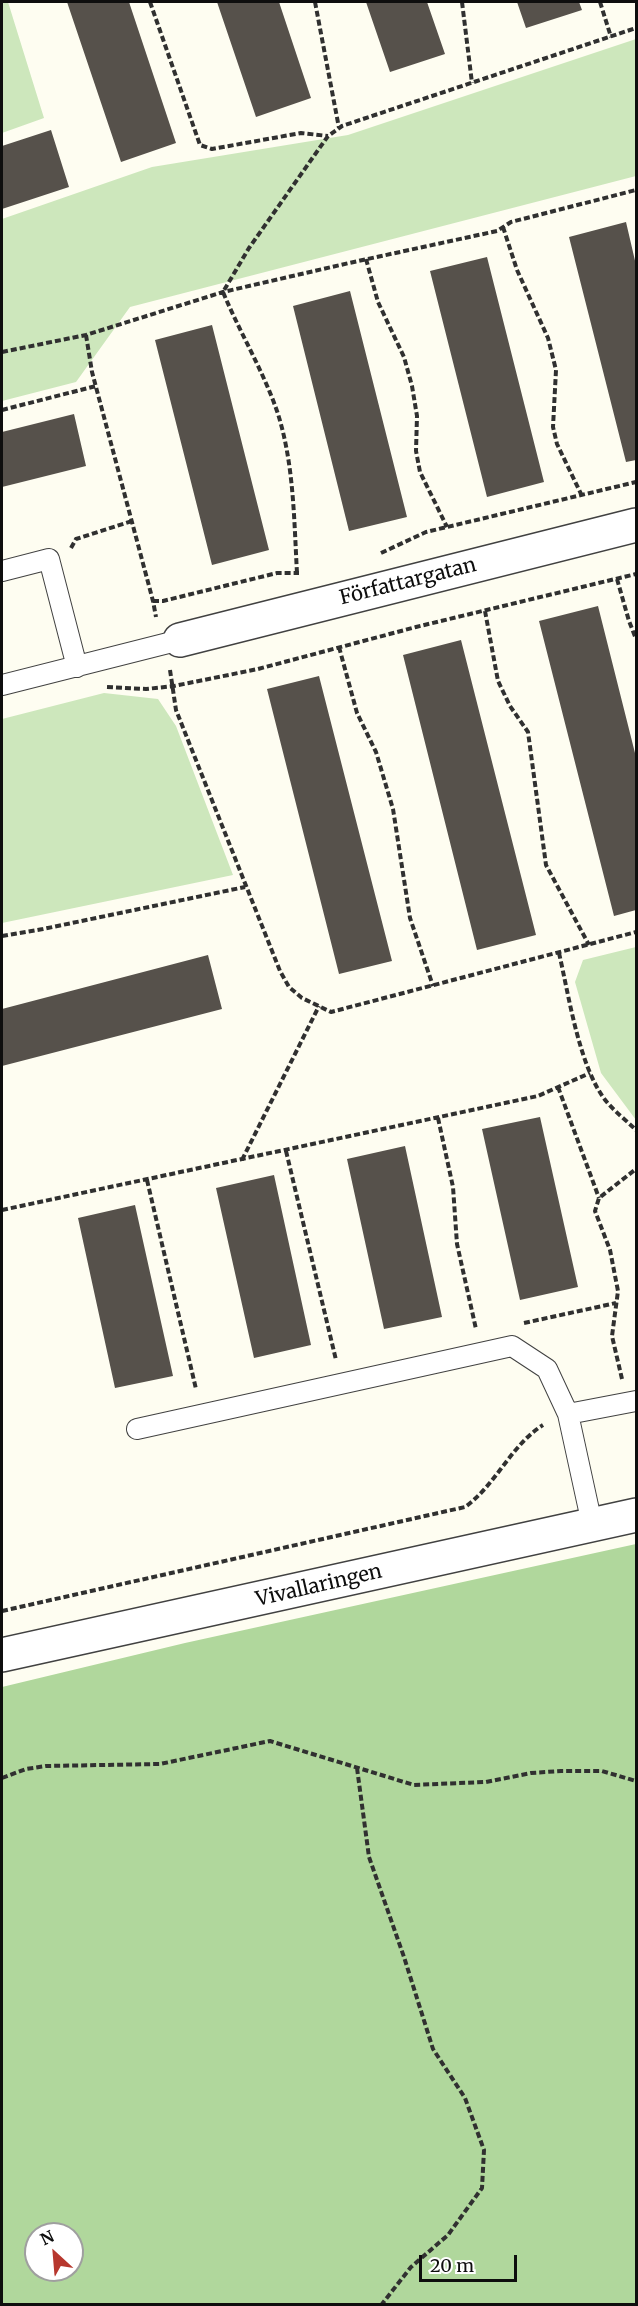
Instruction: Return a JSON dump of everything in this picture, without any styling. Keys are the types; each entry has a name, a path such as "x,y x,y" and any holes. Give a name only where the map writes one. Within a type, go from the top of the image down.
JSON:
{"street":[{"name":"Författargatan","path":"170,642 636,525"},
{"name":"Vivallaringen","path":"2,1655 636,1515"}],"lane":[{"path":"2,571 49,559 76,667"},
{"path":"2,686 170,642"},
{"path":"137,1429 512,1347 547,1369 568,1414 592,1524"},
{"path":"568,1414 632,1402"}],"path":[{"path":"150,2 200,145 212,149 301,133 328,136"},
{"path":"315,2 339,128"},
{"path":"462,2 472,83"},
{"path":"600,2 611,37"},
{"path":"223,292 249,248 328,136 339,128 636,28"},
{"path":"2,352 86,335 223,292 497,231 511,222 636,190"},
{"path":"503,227 517,270 548,338 556,370 553,427 557,444 582,496"},
{"path":"366,259 378,302 404,357 412,386 417,416 416,451 420,472 447,527"},
{"path":"223,292 267,384 278,415 289,461 297,573"},
{"path":"86,335 96,386 153,601 170,642 169,664 176,710 245,887 289,987 302,998 331,1012 636,932"},
{"path":"2,411 96,386"},
{"path":"375,556 426,532 636,482"},
{"path":"49,559 70,550 76,538 132,521"},
{"path":"153,601 163,601 277,573 307,573"},
{"path":"104,687 146,689 174,686 258,669 636,574"},
{"path":"617,579 636,639"},
{"path":"485,611 498,681 510,706 528,732 546,865 589,945"},
{"path":"339,647 357,713 376,752 393,808 410,918 433,987"},
{"path":"2,936 43,930 245,887"},
{"path":"559,953 578,1035 590,1073 606,1101 636,1130"},
{"path":"242,1160 319,1006"},
{"path":"2,1210 538,1096 590,1073"},
{"path":"558,1087 599,1197 595,1211 609,1250 618,1291 612,1336 632,1402"},
{"path":"438,1118 453,1187 457,1244 481,1353"},
{"path":"286,1151 341,1384"},
{"path":"599,1197 636,1169"},
{"path":"147,1180 202,1415"},
{"path":"523,1323 616,1303"},
{"path":"2,1611 465,1507 479,1497 530,1434 553,1419 568,1414"},
{"path":"2,1778 26,1769 46,1766 160,1764 270,1741 414,1785 486,1782 531,1773 561,1771 602,1771 636,1781"},
{"path":"357,1768 369,1857 433,2049 465,2098 484,2150 482,2188 448,2235 411,2267 382,2304"}],"green space":[{"path":"2,2 8,2 44,118 2,133"},
{"path":"636,39 636,176 130,307 76,382 2,401 2,219 152,167 348,135"},
{"path":"104,693 158,699 176,726 233,875 2,923 2,719"},
{"path":"636,947 636,1120 601,1073 575,982 583,960"},
{"path":"636,1544 636,2304 2,2304 2,1687 185,1643"}],"building":[{"path":"67,2 129,2 176,143 121,162"},
{"path":"217,2 279,2 311,98 256,117"},
{"path":"366,2 427,2 445,54 390,72"},
{"path":"517,2 579,2 582,10 526,28"},
{"path":"51,130 69,187 2,209 2,146"},
{"path":"626,222 636,265 636,460 626,462 569,237"},
{"path":"487,257 544,482 487,497 430,271"},
{"path":"350,291 407,517 349,531 293,306"},
{"path":"212,325 269,550 212,565 155,340"},
{"path":"74,414 86,466 2,487 2,432"},
{"path":"598,606 636,757 636,910 614,916 539,621"},
{"path":"461,640 536,935 477,950 403,655"},
{"path":"319,676 392,961 339,974 267,689"},
{"path":"208,955 222,1009 2,1066 2,1009"},
{"path":"540,1117 578,1287 520,1300 482,1129"},
{"path":"405,1146 442,1317 384,1329 347,1159"},
{"path":"274,1175 311,1345 254,1358 216,1188"},
{"path":"135,1205 173,1376 115,1388 78,1218"}]}
